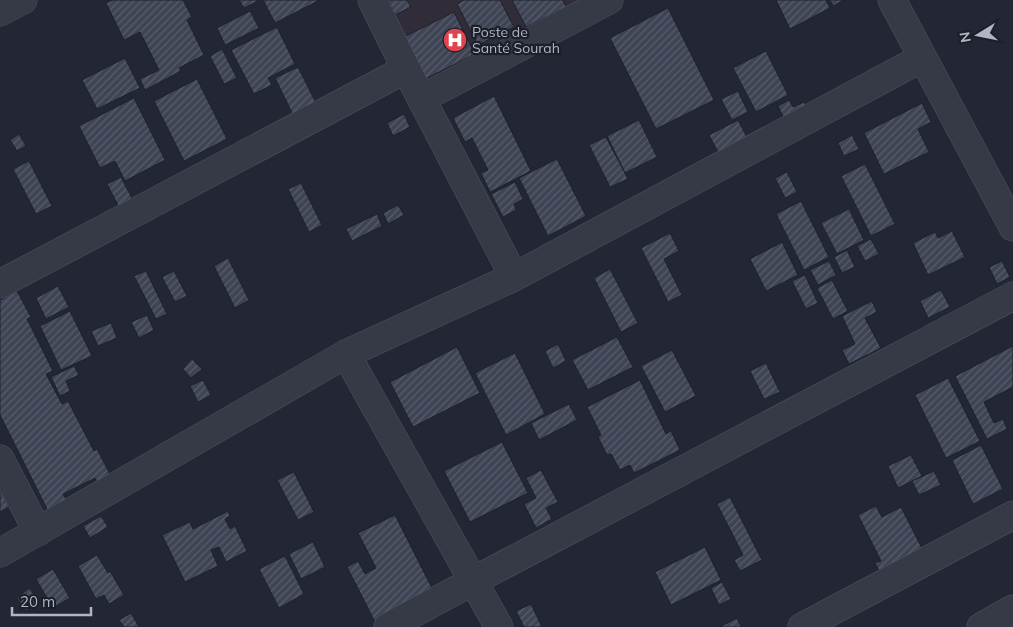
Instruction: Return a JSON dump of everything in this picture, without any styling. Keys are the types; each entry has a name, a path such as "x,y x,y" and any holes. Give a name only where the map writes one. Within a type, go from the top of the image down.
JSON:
{"street":[{"path":"372,0 421,99 514,277"},
{"path":"421,99 609,0"},
{"path":"892,0 1013,227"},
{"path":"0,553 346,354 514,277 922,58"},
{"path":"0,284 406,69"},
{"path":"388,627 1013,296"},
{"path":"346,354 499,627"},
{"path":"0,459 38,532"},
{"path":"802,627 1013,515"},
{"path":"981,627 1013,609"}],"shaded area":[{"name":"Poste de Santé Sourah","path":"385,0 581,0 427,81"}],"building":[{"path":"113,0 183,0 192,17 187,20 204,55 179,68 181,71 145,90 140,79 159,70 140,32 124,40 106,3"},
{"path":"239,0 257,0 258,1 244,8"},
{"path":"263,0 320,0 275,23"},
{"path":"388,0 407,0 411,7 395,15"},
{"path":"464,0 500,0 514,27 478,45 457,4"},
{"path":"512,0 563,0 566,7 526,27"},
{"path":"776,0 826,0 830,8 790,29"},
{"path":"830,0 844,0 833,6"},
{"path":"668,8 714,100 656,129 610,38"},
{"path":"250,11 259,28 225,45 217,28"},
{"path":"454,12 475,54 425,79 404,37"},
{"path":"277,27 295,64 268,78 272,85 254,94 231,50"},
{"path":"222,49 237,78 224,84 210,56"},
{"path":"766,51 788,95 756,112 733,68"},
{"path":"125,58 140,88 97,109 82,80"},
{"path":"298,67 319,109 296,121 275,78"},
{"path":"197,79 227,139 184,161 154,101"},
{"path":"738,91 748,112 732,120 721,99"},
{"path":"494,96 531,171 490,192 481,173 488,170 472,138 465,142 453,118"},
{"path":"134,98 165,160 125,181 115,161 100,168 79,126"},
{"path":"789,100 793,107 804,102 810,113 787,125 778,106"},
{"path":"922,103 931,122 918,129 929,152 884,174 864,133"},
{"path":"404,114 410,127 393,136 387,123"},
{"path":"639,120 657,157 625,173 607,136"},
{"path":"738,120 747,137 718,152 709,135"},
{"path":"19,134 26,146 17,151 10,140"},
{"path":"852,135 859,149 844,156 838,143"},
{"path":"606,137 628,179 610,187 589,145"},
{"path":"557,159 586,216 548,236 519,178"},
{"path":"29,161 52,206 36,214 13,169"},
{"path":"865,164 895,224 871,236 841,176"},
{"path":"787,172 797,192 785,198 775,178"},
{"path":"121,177 137,208 123,215 107,184"},
{"path":"515,182 523,199 514,204 516,210 503,217 491,194"},
{"path":"301,183 322,225 309,232 288,189"},
{"path":"801,201 829,257 804,270 776,214"},
{"path":"398,205 404,215 388,224 383,213"},
{"path":"849,209 864,240 837,254 821,223"},
{"path":"377,214 382,226 352,241 346,229"},
{"path":"952,231 965,257 928,275 913,243 935,232 938,238"},
{"path":"670,233 679,251 664,259 682,295 668,302 641,248"},
{"path":"871,239 879,254 865,261 857,246"},
{"path":"782,242 798,275 766,291 750,259"},
{"path":"847,250 855,267 842,273 834,257"},
{"path":"228,258 249,300 235,308 214,266"},
{"path":"829,261 836,275 818,285 810,270"},
{"path":"1002,261 1010,277 997,284 989,267"},
{"path":"610,269 638,323 621,332 594,278"},
{"path":"146,271 167,314 156,319 134,276"},
{"path":"174,271 187,296 175,302 162,277"},
{"path":"805,275 818,303 806,309 792,281"},
{"path":"832,280 848,311 833,319 817,288"},
{"path":"58,286 69,307 46,319 36,298"},
{"path":"941,290 950,307 928,318 920,301"},
{"path":"17,291 31,317 27,319 53,371 46,374 62,404 68,401 94,451 97,449 112,478 98,485 95,478 63,494 67,501 48,511 0,415 0,300"},
{"path":"872,301 877,312 865,318 881,348 849,364 842,350 855,344 842,316"},
{"path":"70,311 92,356 61,370 40,326"},
{"path":"147,315 154,330 139,338 131,322"},
{"path":"111,323 117,338 98,346 91,331"},
{"path":"617,337 633,367 588,390 572,360"},
{"path":"558,344 566,361 553,368 545,351"},
{"path":"1013,346 1013,387 984,402 994,423 1003,419 1007,429 987,439 955,376"},
{"path":"457,347 480,393 413,427 390,382"},
{"path":"672,350 696,396 665,412 641,366"},
{"path":"515,353 545,414 506,435 475,373"},
{"path":"192,359 202,369 191,378 183,369"},
{"path":"766,363 780,392 764,399 750,371"},
{"path":"74,366 79,375 66,381 70,391 60,396 51,377"},
{"path":"948,378 980,441 946,458 915,395"},
{"path":"203,380 211,395 198,402 190,386"},
{"path":"640,380 666,434 671,431 680,450 634,473 630,465 620,470 611,454 607,455 598,437 601,435 587,407"},
{"path":"569,404 577,420 539,440 531,423"},
{"path":"502,442 528,493 470,522 444,471"},
{"path":"981,445 1003,489 973,504 952,460"},
{"path":"911,455 922,476 898,488 888,466"},
{"path":"541,470 558,502 546,508 552,519 536,528 524,504 536,498 526,478"},
{"path":"934,471 941,485 919,495 912,481"},
{"path":"294,472 314,512 298,520 277,480"},
{"path":"0,490 9,507 0,512"},
{"path":"730,497 762,560 740,571 734,560 743,555 717,504"},
{"path":"876,506 882,517 901,507 926,556 883,578 875,563 881,561 858,515"},
{"path":"228,511 230,516 225,519 230,529 235,526 247,551 226,562 219,547 211,550 218,566 185,582 162,535 190,522 193,529"},
{"path":"395,515 434,592 375,622 347,567 358,561 365,574 376,568 358,533"},
{"path":"101,516 108,527 90,538 83,526"},
{"path":"313,542 325,567 301,579 289,554"},
{"path":"705,547 721,580 671,605 655,572"},
{"path":"97,555 108,573 110,571 124,595 109,604 104,595 96,599 78,566"},
{"path":"285,556 304,594 279,608 259,569"},
{"path":"53,569 70,598 53,608 36,579"},
{"path":"722,582 731,599 719,605 711,588"},
{"path":"29,588 39,601 26,611 17,598"},
{"path":"531,604 542,627 524,627 516,611"},
{"path":"131,613 139,627 124,627 119,620"},
{"path":"737,618 741,627 720,627"}],"place":[{"name":"Poste de Santé Sourah","path":"455,40"}]}
